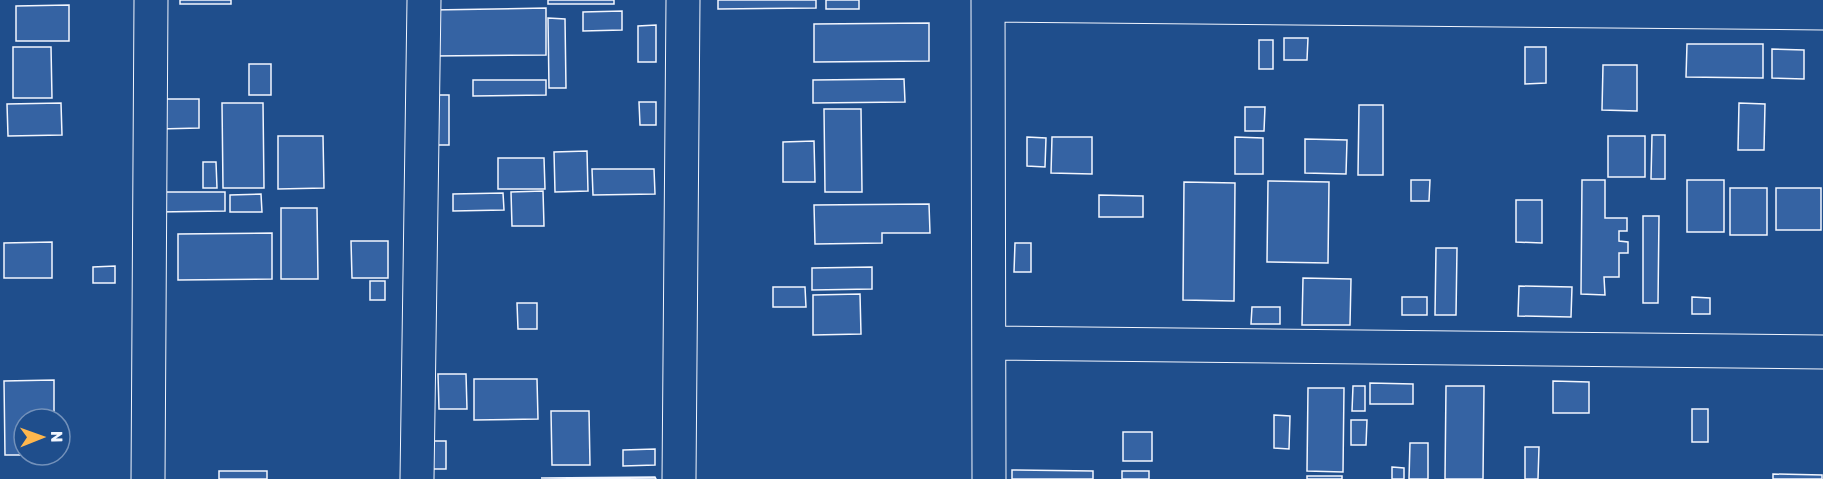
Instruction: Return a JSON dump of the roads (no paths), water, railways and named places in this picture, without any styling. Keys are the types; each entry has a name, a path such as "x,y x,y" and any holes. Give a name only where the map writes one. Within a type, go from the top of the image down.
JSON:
{"street":[{"path":"148,479 151,0"},
{"path":"417,479 424,0"},
{"path":"679,479 682,0"},
{"path":"989,479 988,2 1823,14"},
{"path":"988,343 1823,352"}]}
